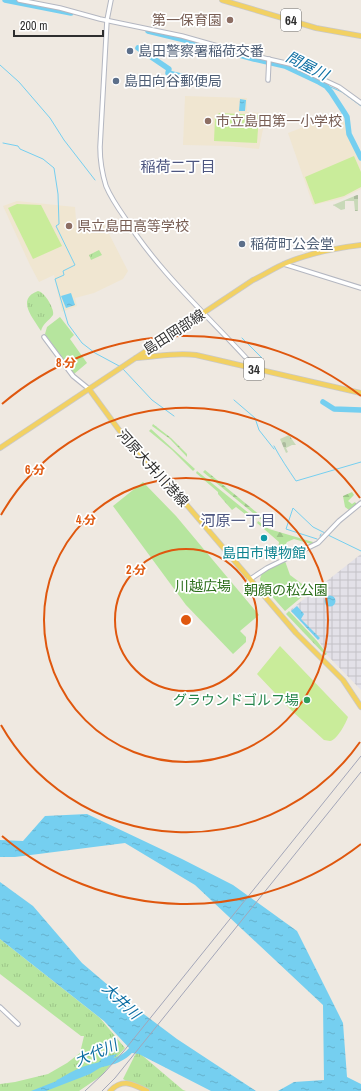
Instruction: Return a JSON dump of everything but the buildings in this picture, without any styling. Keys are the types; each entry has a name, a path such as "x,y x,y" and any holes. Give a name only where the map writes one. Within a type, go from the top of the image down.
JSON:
{"main road":[{"name":"64","path":"222,0 316,28 361,36"},
{"name":"島田岡部線","path":"0,448 253,280 299,258 327,250 361,245"},
{"path":"143,352 147,358"},
{"name":"34","path":"134,358 147,358 170,354 189,354 361,393"},
{"name":"河原大井川港線","path":"87,391 119,430 174,490 249,580 296,633 343,680 361,707"},
{"path":"110,1091 120,1084 125,1083 146,1091"}],"street":[{"path":"19,0 182,36 268,61 290,64 339,87 361,103"},
{"path":"111,0 107,20 100,152 101,168 104,180 116,204 141,242 165,271 248,360 250,367"},
{"path":"268,61 268,80"},
{"path":"284,264 361,288"},
{"path":"44,337 73,376 87,391"},
{"path":"249,580 267,568 318,543 346,515 361,503"},
{"path":"0,1007 18,1024"}],"shaded area":[{"path":"185,96 247,98 247,112 264,113 263,129 259,149 230,146 183,145"},
{"path":"340,113 361,158 361,189 341,199 313,205 288,133"},
{"path":"17,201 75,207 77,231 104,224 128,271 123,279 94,293 75,298 77,306 62,312 54,275 39,282 3,206"},
{"path":"361,554 361,690 328,656 319,641 290,610"}],"green space":[{"path":"219,113 259,115 257,143 214,141 215,118"},
{"path":"354,156 361,172 361,187 344,196 315,204 305,177"},
{"path":"357,195 358,211 355,211 354,201 345,201 345,209 341,210 333,205"},
{"path":"17,204 41,205 62,246 33,259 8,208"},
{"path":"99,250 102,255 91,260 89,255"},
{"path":"38,291 44,294 51,305 53,313 41,331 28,310 27,304 31,295"},
{"path":"60,317 74,335 70,339 87,363 74,374 45,334 47,327"},
{"path":"153,424 171,438 187,454 187,457 170,439 152,426"},
{"path":"151,429 195,469 193,471 172,450 149,431"},
{"path":"289,435 296,445 286,448 288,452 286,453 280,439"},
{"path":"205,470 273,524 273,527 259,518 203,472"},
{"path":"197,471 256,519 254,521 236,507 232,510 218,494 218,492 196,473"},
{"name":"川越広場","path":"143,482 176,516 259,615 240,631 246,637 246,642 233,654 186,605 113,506"},
{"path":"352,492 354,495 348,501 352,504 355,502 357,505 349,510 345,507 343,496"},
{"path":"258,521 269,529 313,542 311,544 294,539 287,542 282,551 278,549 279,542 257,523"},
{"name":"朝顔の松公園","path":"285,561 290,575 310,590 285,611 261,584 260,579 262,573"},
{"path":"289,611 327,654 325,655 286,614"},
{"name":"グラウンドゴルフ場","path":"280,646 348,717 341,731 333,740 324,740 292,711 257,674"},
{"path":"0,939 100,1018 125,1048 101,1076 79,1091 0,1091 0,1084 48,1074 67,1063 80,1053 84,1036 81,1036 0,974"},
{"path":"137,1051 186,1091 145,1091 123,1079"}],"water":[{"path":"240,99 246,100 245,111 239,111"},
{"path":"71,293 75,305 66,308 61,296"},
{"path":"328,596 332,596 334,597 334,605 328,606 325,603 325,599"},
{"path":"297,606 304,614 301,619 320,638 318,640 291,611"},
{"path":"87,814 233,885 297,931 343,1023 347,1077 361,1084 361,1091 278,1091 294,1082 324,1080 323,1005 195,885 125,843 15,857 0,857 0,840 23,841 45,816"},
{"name":"大井川","path":"0,882 33,906 82,963 129,1003 177,1039 256,1091 211,1091 131,1050 104,1021 0,939"},
{"path":"117,1054 111,1061 90,1074 46,1091 31,1091 96,1066 103,1057"}],"waterway":[{"path":"5,0 71,13"},
{"name":"問屋川","path":"148,31 285,66 326,86 347,117 349,134 361,158"},
{"path":"138,48 169,69 168,73 202,81"},
{"path":"0,65 19,82 50,118 64,140 95,180"},
{"path":"319,82 342,92 361,106"},
{"path":"3,143 18,146 20,149 43,159 54,168 58,194 59,224 56,226 75,265 63,271 64,275 55,279 68,324 82,343 95,353 121,367"},
{"path":"242,338 263,359"},
{"path":"123,369 152,400 174,416"},
{"path":"234,400 255,418 259,430 274,449"},
{"path":"323,402 334,409 361,410"},
{"path":"274,446 296,481 361,462"},
{"path":"317,539 286,529 293,508 313,527 325,533"},
{"path":"328,535 361,551"},
{"name":"大代川","path":"59,1082 84,1069 122,1058 131,1050 137,1051"}],"railway":[{"path":"85,1091 123,1052 361,756"},
{"path":"102,1091 115,1078 361,772"}],"place":[{"name":"第一保育園","path":"230,20"},
{"name":"島田警察署稲荷交番","path":"130,51"},
{"name":"島田向谷郵便局","path":"116,81"},
{"name":"市立島田第一小学校","path":"208,121"},
{"name":"県立島田高等学校","path":"69,226"},
{"name":"稲荷町公会堂","path":"242,244"},
{"name":"島田市博物館","path":"264,538"},
{"name":"グラウンドゴルフ場","path":"307,700"}],"district":[{"name":"稲荷二丁目","path":"178,167"},
{"name":"河原一丁目","path":"238,521"}]}
